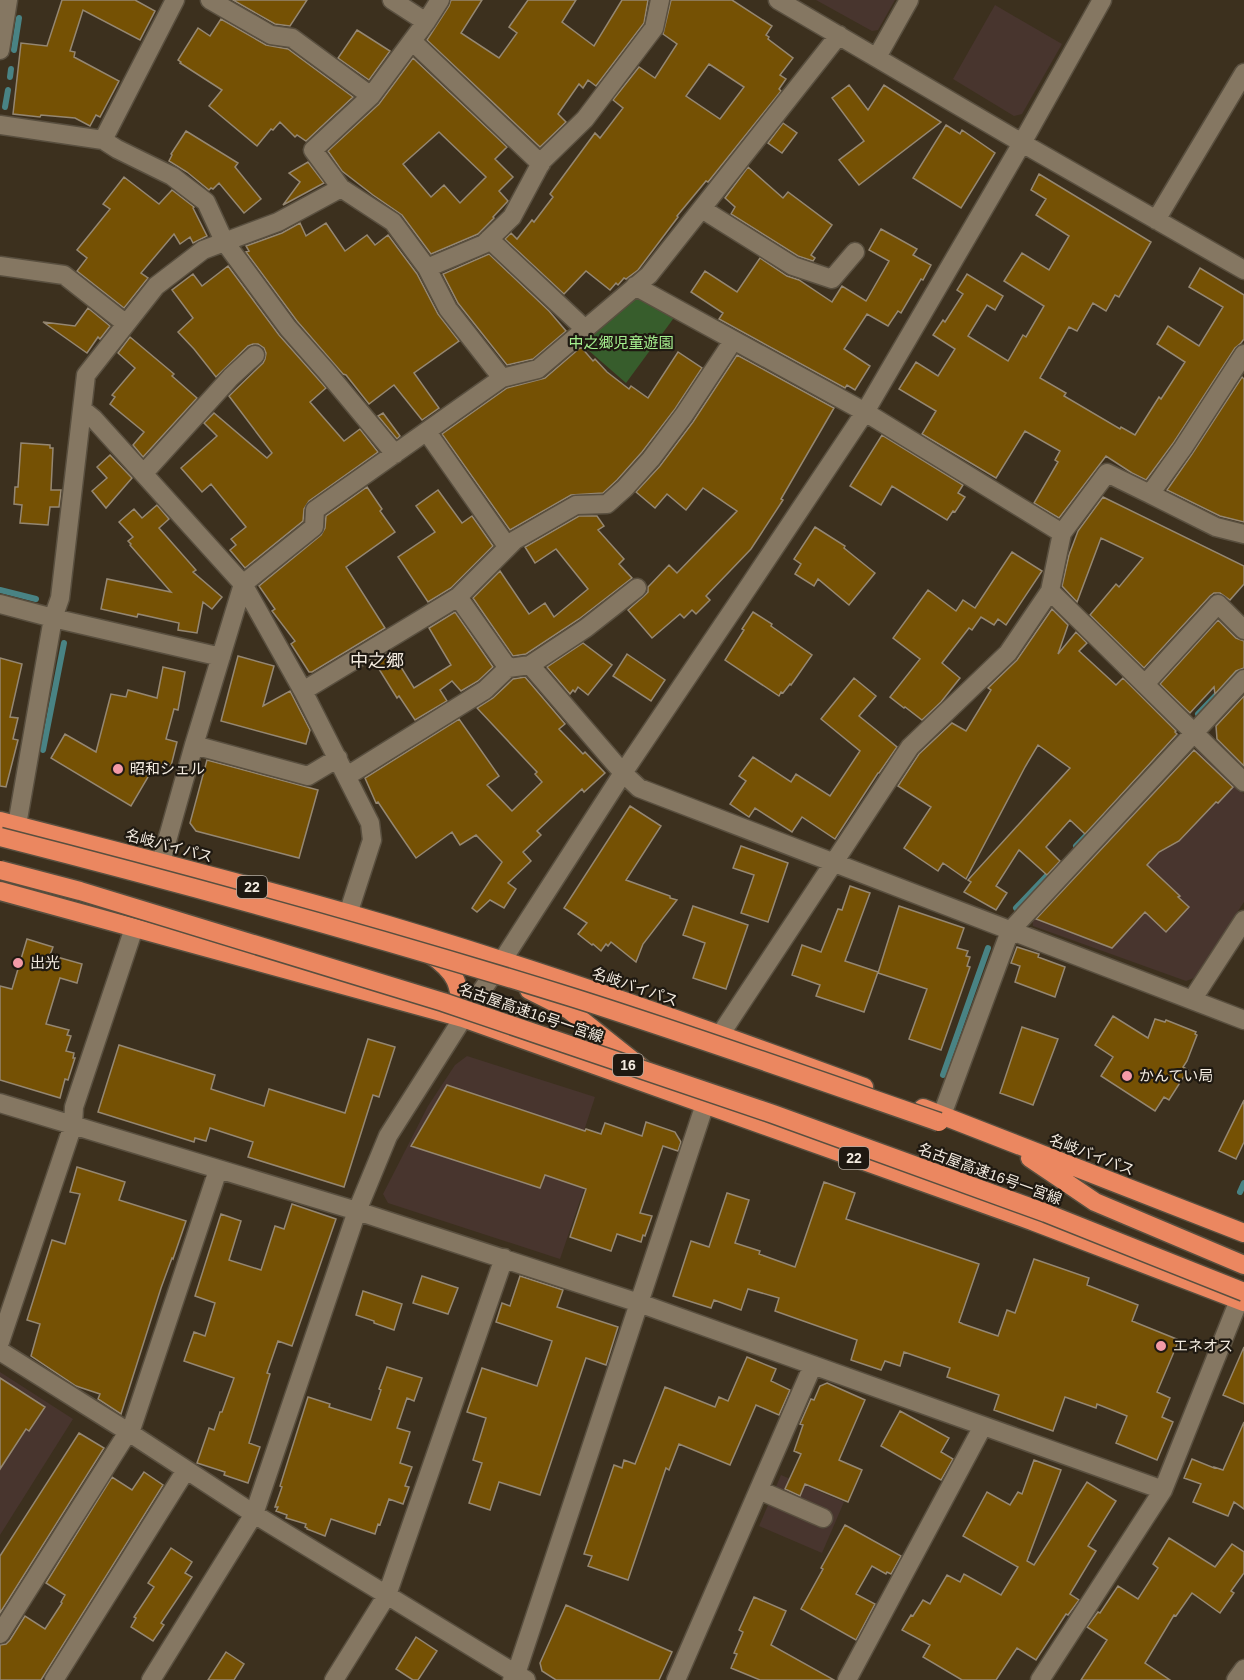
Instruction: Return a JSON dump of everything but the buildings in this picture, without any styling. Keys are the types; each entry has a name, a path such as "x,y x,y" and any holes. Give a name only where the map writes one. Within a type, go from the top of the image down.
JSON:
{"highway":[{"name":"名岐バイパス","path":"8,823 162,862 348,914 502,961 720,1035 942,1115 1243,1232"},
{"name":"名古屋高速16号一宮線","path":"0,837 363,935 574,998 803,1074 939,1122 1030,1158 1243,1232"},
{"name":"名古屋高速16号一宮線","path":"0,870 80,891 443,1002 773,1114 1046,1213 1242,1298"},
{"name":"22","path":"0,891 463,1018 1242,1298"},
{"path":"387,926 443,963 454,976 459,990 463,1018"},
{"path":"502,961 520,985 569,1010 656,1078 705,1104"},
{"path":"1030,1158 1095,1202 1244,1265"}],"street":[{"path":"0,50 8,0"},
{"path":"103,140 175,0"},
{"path":"210,0 271,35 292,38 371,96"},
{"path":"392,0 426,22"},
{"path":"440,0 371,96 313,150 341,188 393,222 427,268 448,309 502,378"},
{"path":"427,268 484,244 512,217 541,164 585,119 654,28 660,0"},
{"path":"778,0 1244,270"},
{"path":"877,57 909,0"},
{"path":"151,1680 254,1514 357,1211 388,1136 623,773 752,584 865,411 1022,143 1102,0"},
{"path":"162,862 194,745 243,584 315,527 315,510 502,378 538,369 649,275 839,35"},
{"path":"412,41 541,164"},
{"path":"1156,219 1244,73"},
{"path":"0,125 103,140 172,176 206,202 224,241 288,328 395,454"},
{"path":"8,823 53,618 60,598 86,375 156,286 202,250 278,222 341,188"},
{"path":"702,209 793,266 832,279 855,252"},
{"path":"489,239 585,329"},
{"path":"0,266 64,274 125,323"},
{"path":"635,286 865,411 1062,533"},
{"path":"303,691 458,597 515,540 576,506 607,504 625,488 658,450 733,341"},
{"path":"1150,494 1244,354"},
{"path":"144,473 231,377 255,355"},
{"path":"83,410 144,473 243,584 303,691 347,776 370,823 372,832 372,840 348,914"},
{"path":"427,432 507,546"},
{"path":"720,1035 910,747 1008,653 1050,591 1062,533 1107,473 1215,527 1244,534"},
{"path":"347,776 485,690 508,668 530,665 586,628 637,588"},
{"path":"1050,591 1244,782"},
{"path":"458,597 508,668"},
{"path":"0,604 221,657"},
{"path":"1145,684 1218,604 1244,630"},
{"path":"530,665 623,773 639,788 1244,1020"},
{"path":"942,1115 1010,931 1244,679"},
{"path":"194,745 308,776 338,758"},
{"path":"1192,1000 1244,920"},
{"path":"0,1342 73,1125 74,1107 134,928"},
{"path":"0,1103 357,1211 639,1302 1163,1490"},
{"path":"0,1352 254,1514 518,1678 705,1104"},
{"path":"0,1634 129,1433 218,1170"},
{"path":"334,1680 387,1595 504,1258"},
{"path":"1040,1680 1163,1490 1242,1298"},
{"path":"676,1680 813,1365"},
{"path":"847,1680 983,1426"},
{"path":"54,1680 186,1470"},
{"path":"759,1490 823,1518"},
{"path":"1236,1680 1244,1669"}],"shaded area":[{"path":"816,0 895,0 878,30 872,31"},
{"path":"995,5 1062,44 1022,114 1014,116 953,79"},
{"path":"1194,750 1202,751 1244,794 1244,902 1194,978 1186,981 1033,926 1032,918"},
{"path":"467,1056 595,1097 567,1183 584,1189 560,1259 388,1203 383,1194 428,1106 455,1065"},
{"path":"0,1372 73,1419 0,1535"},
{"path":"781,1475 844,1502 822,1553 759,1526"}],"green space":[{"name":"中之郷児童遊園","path":"635,293 676,315 626,383 580,343"}],"waterway":[{"path":"14,50 19,18"},
{"path":"10,77 11,69"},
{"path":"5,107 8,90"},
{"path":"0,590 36,599"},
{"path":"43,750 64,643"},
{"path":"1198,714 1244,666"},
{"path":"1076,846 1104,817"},
{"path":"1016,908 1056,866"},
{"path":"943,1075 988,948"},
{"path":"1240,1192 1244,1183"}],"place":[{"name":"昭和シェル","path":"118,769"},
{"name":"出光","path":"18,963"},
{"name":"かんてい局","path":"1127,1076"},
{"name":"エネオス","path":"1161,1346"}],"district":[{"name":"中之郷","path":"377,661"}]}
